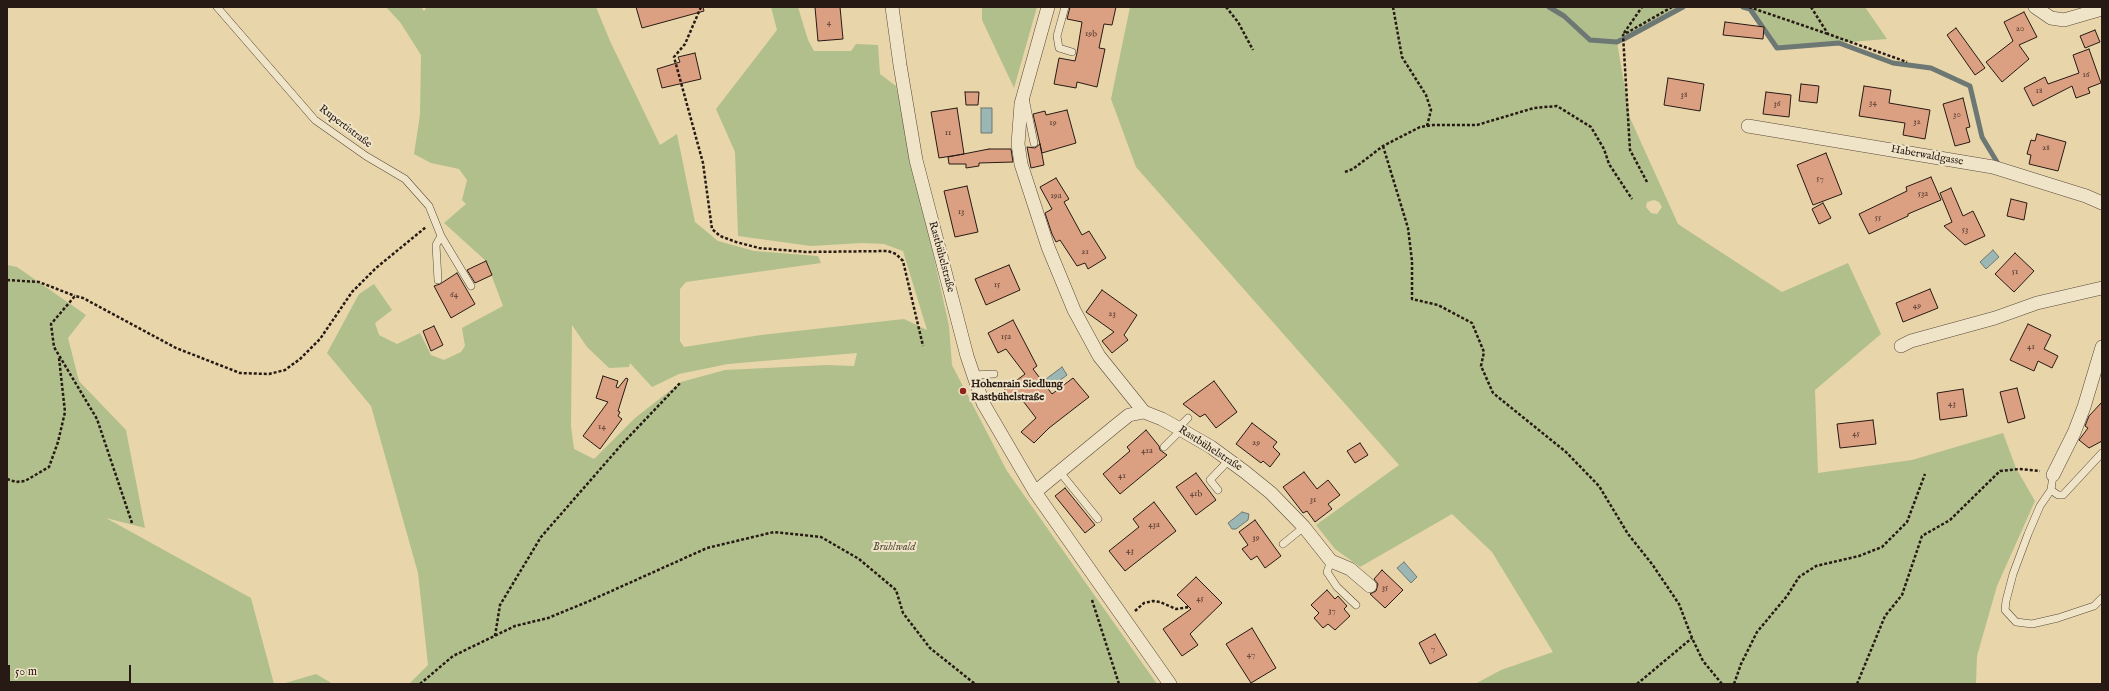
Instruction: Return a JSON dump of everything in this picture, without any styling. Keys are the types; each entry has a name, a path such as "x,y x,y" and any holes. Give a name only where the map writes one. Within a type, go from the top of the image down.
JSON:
{"street":[{"name":"Rastbühelstraße","path":"892,7 916,160 942,264 973,375 983,404 1035,492 1170,684"},
{"path":"1035,492 1124,419 1130,415 1144,412 1099,356 1074,310 1048,247 1021,164 1018,144 1019,122 1024,90 1048,7"},
{"path":"2035,7 2051,18 2064,20 2102,9"},
{"name":"Haberwaldgasse","path":"1748,126 1992,167 2086,196 2102,203"},
{"path":"1901,346 1911,341 1995,318 2037,303 2102,288"},
{"path":"2053,475 2074,433 2093,379 2102,347"},
{"name":"Rastbühelstraße","path":"1144,412 1162,419 1180,429 1229,460 1271,493 1304,527 1331,561"},
{"path":"1331,561 1350,568 1370,586"}],"lane":[{"name":"Rupertistraße","path":"217,7 315,120 366,156 405,179 429,206 442,236 470,286"},
{"path":"1065,7 1057,36 1059,48 1072,52"},
{"path":"1024,90 1034,143"},
{"path":"438,280 436,245 442,236"},
{"path":"973,375 994,374"},
{"path":"1164,447 1188,418"},
{"path":"2051,490 2058,496 2067,493 2102,453"},
{"path":"1218,490 1210,480 1229,460"},
{"path":"1060,471 1098,519"},
{"path":"2053,475 2051,490 2040,506 2013,574 2005,610 2016,622 2032,624 2058,618 2094,606 2102,598"},
{"path":"1283,544 1304,527"},
{"path":"1331,561 1327,572 1337,587 1356,605"}],"path":[{"path":"701,7 685,44 674,57 703,163 712,229 720,236 760,248 806,252 888,251 896,254 903,261 923,346"},
{"path":"1226,7 1238,22 1253,50"},
{"path":"1392,7 1402,57 1426,95 1431,110 1427,126"},
{"path":"1642,7 1623,35 1630,150 1647,182"},
{"path":"1623,35 1672,7"},
{"path":"1749,7 1907,62"},
{"path":"1811,7 1828,34"},
{"path":"1345,172 1384,146 1420,127 1477,125 1534,108 1557,106 1591,126 1604,148 1609,164 1632,199"},
{"path":"1384,146 1408,228 1412,260 1412,299 1438,305 1472,323 1484,352 1481,366 1493,393 1566,452 1599,486 1628,534 1652,564 1679,604 1692,638 1703,661 1722,684"},
{"path":"7,280 39,282 83,298 176,348 240,373 269,374 286,370 300,359 320,339 352,292 376,268 435,219"},
{"path":"75,296 51,324 54,347 97,419 132,523"},
{"path":"7,479 16,482 25,481 49,467 58,442 65,412 59,356"},
{"path":"495,636 500,605 541,537 623,443 681,382"},
{"path":"1857,684 1886,616 1902,594 1922,536 1950,520 2000,471 2019,469 2047,471 2053,475"},
{"path":"1734,684 1741,664 1756,632 1787,596 1799,577 1816,566 1859,556 1882,547 1908,522 1925,474"},
{"path":"420,684 453,656 515,626 548,618 708,548 774,532 821,537 859,559 896,590 903,613 930,648 975,684"},
{"path":"1090,595 1119,684"},
{"path":"1123,618 1144,603 1153,601 1160,602 1176,609 1189,607"},
{"path":"1637,684 1692,638"}],"green space":[{"name":"Brühlwald","path":"386,7 421,7 424,11 427,7 596,7 610,41 660,145 677,134 695,222 718,241 754,251 818,256 821,263 686,282 680,289 680,341 684,347 761,335 904,319 927,330 903,251 884,244 863,243 811,246 738,236 735,152 716,109 777,30 771,7 798,7 808,40 814,51 851,51 856,44 878,45 880,74 896,86 949,326 952,365 1007,471 1157,684 409,684 428,665 418,573 371,406 327,353 359,294 374,284 392,310 375,323 379,335 397,344 420,333 431,355 444,360 461,352 465,346 462,328 503,306 486,261 444,223 466,204 462,200 467,180 459,169 431,163 414,154 420,115 421,55 400,22","holes":["572,325 587,347 609,368 629,367 630,363 652,387 679,374 728,364 857,353 854,366 826,365 725,370 681,382 635,418 594,459 574,449 571,426"]},
{"path":"982,7 1037,7 1014,88 982,20"},
{"path":"1130,7 1683,7 1617,42 1630,118 1678,224 1782,292 1848,263 1881,334 1815,390 1818,473 1912,460 2003,433 2016,468 2035,501 1997,586 1977,656 1976,684 1475,684 1501,670 1553,652 1492,552 1452,514 1360,567 1335,549 1316,525 1399,465 1136,167 1111,99","holes":["1654,200 1659,202 1662,207 1657,214 1651,213 1646,207 1647,202"]},
{"path":"1743,7 1865,7 1887,39 1777,48 1750,9"},
{"path":"7,265 17,267 86,315 68,338 79,381 126,430 145,528 106,518 251,598 274,684 7,684"},
{"path":"316,674 333,684 282,684"}],"water":[{"path":"981,108 992,108 992,133 981,133"},
{"path":"1993,250 1999,257 1986,269 1980,262"},
{"path":"1062,367 1067,375 1051,387 1046,379"},
{"path":"1242,512 1249,514 1248,520 1236,529 1232,529 1228,523"},
{"path":"1404,562 1417,577 1411,583 1397,568"}],"building":[{"path":"636,7 703,7 704,11 642,28"},
{"path":"815,7 840,7 843,39 818,41"},
{"path":"1070,7 1116,7 1112,25 1104,24 1099,48 1105,49 1097,87 1077,82 1076,88 1054,84 1059,58 1075,61 1077,53 1082,22 1067,19"},
{"path":"2024,12 2037,37 2019,45 2029,59 2002,82 1986,62 2013,41 2004,22"},
{"path":"1725,22 1764,27 1763,39 1723,35"},
{"path":"1956,28 1985,68 1975,75 1947,35"},
{"path":"2095,30 2100,42 2085,48 2080,36"},
{"path":"2089,49 2101,83 2088,88 2090,93 2076,98 2072,86 2033,106 2024,88 2045,77 2048,84 2079,73 2073,55"},
{"path":"695,53 701,79 662,88 657,69 680,62 678,57"},
{"path":"1668,78 1704,84 1700,111 1664,105"},
{"path":"1801,84 1819,86 1817,103 1799,101"},
{"path":"1864,86 1891,90 1889,103 1930,110 1925,139 1903,135 1905,123 1859,116"},
{"path":"965,92 979,92 978,105 966,105"},
{"path":"1766,92 1791,95 1789,117 1763,114"},
{"path":"1963,98 1970,127 1966,128 1970,142 1955,146 1943,104"},
{"path":"957,108 964,154 939,158 931,112"},
{"path":"1067,110 1076,143 1042,153 1033,114 1045,111 1046,115"},
{"path":"2037,134 2066,142 2058,171 2029,164 2031,155 2027,154 2031,140 2035,141"},
{"path":"1040,144 1044,165 1031,168 1027,147 1035,148"},
{"path":"989,149 1011,149 1013,162 979,163 979,166 966,168 966,164 949,164 948,157"},
{"path":"1826,153 1842,194 1813,205 1797,165"},
{"path":"1931,177 1941,200 1908,214 1908,216 1869,234 1859,214 1907,191 1906,187"},
{"path":"1056,178 1069,199 1064,202 1082,235 1089,231 1106,258 1088,269 1085,263 1077,266 1060,240 1056,242 1052,234 1045,213 1052,209 1040,187"},
{"path":"967,186 978,232 955,237 944,191"},
{"path":"1951,188 1963,216 1973,211 1985,236 1965,245 1944,226 1952,222 1940,193"},
{"path":"2011,199 2027,203 2024,220 2007,216"},
{"path":"1823,203 1831,218 1819,224 1812,209"},
{"path":"2015,253 2034,271 2014,292 1995,274"},
{"path":"486,261 492,275 475,283 467,270"},
{"path":"1009,265 1020,290 986,305 975,279"},
{"path":"457,273 475,304 451,318 434,286 440,284"},
{"path":"1930,289 1938,308 1903,322 1896,303"},
{"path":"1102,290 1137,315 1124,335 1128,340 1112,353 1102,341 1114,332 1086,312"},
{"path":"1013,320 1037,366 1033,369 1052,394 1073,378 1089,397 1049,428 1034,443 1021,432 1036,418 1020,397 1013,402 1004,390 1025,374 1006,349 998,353 988,333"},
{"path":"2028,324 2051,335 2044,349 2058,356 2052,368 2038,361 2034,371 2010,360"},
{"path":"434,326 443,345 431,351 423,331"},
{"path":"603,376 618,381 616,387 618,388 626,378 628,379 618,411 620,412 618,416 622,419 600,449 583,436 608,402 596,398"},
{"path":"1214,381 1237,412 1216,428 1205,414 1200,417 1183,404"},
{"path":"2017,388 2025,418 2008,423 2000,392"},
{"path":"1963,389 1967,416 1940,420 1937,393"},
{"path":"2102,402 2102,441 2089,448 2079,440 2088,428 2085,426 2089,416"},
{"path":"1873,420 1876,444 1840,448 1837,424"},
{"path":"1252,423 1277,442 1273,447 1280,454 1270,467 1263,461 1261,463 1236,444"},
{"path":"1146,430 1159,446 1160,450 1167,455 1120,494 1103,474 1130,451 1127,447"},
{"path":"1360,443 1368,455 1355,463 1347,451"},
{"path":"1304,472 1317,489 1328,480 1340,495 1328,504 1332,509 1315,522 1307,511 1303,513 1283,487"},
{"path":"1196,473 1216,500 1196,515 1176,487"},
{"path":"1065,488 1095,525 1085,533 1055,496"},
{"path":"1154,502 1176,531 1125,571 1109,551 1139,527 1133,519"},
{"path":"1255,520 1281,556 1265,568 1257,556 1251,560 1242,549 1248,545 1239,532"},
{"path":"1382,570 1403,590 1385,608 1370,594 1376,591 1378,584 1374,579"},
{"path":"1196,577 1222,603 1190,634 1198,645 1182,656 1163,629 1191,609 1177,595"},
{"path":"1327,590 1335,599 1338,596 1347,606 1344,609 1350,616 1335,630 1328,624 1323,628 1314,618 1319,613 1311,605"},
{"path":"1252,628 1276,668 1251,683 1226,644"},
{"path":"1435,634 1447,655 1430,664 1419,643"}],"waterway":[{"path":"1549,7 1564,16 1590,40 1617,42 1621,40"},
{"path":"1624,39 1683,7"},
{"path":"1743,7 1750,9 1777,48 1839,43 1893,63 1931,68 1970,86 1982,137 1997,162"}],"place":[{"name":"Hohenrain Siedlung Rastbühelstraße","path":"963,391"}]}
